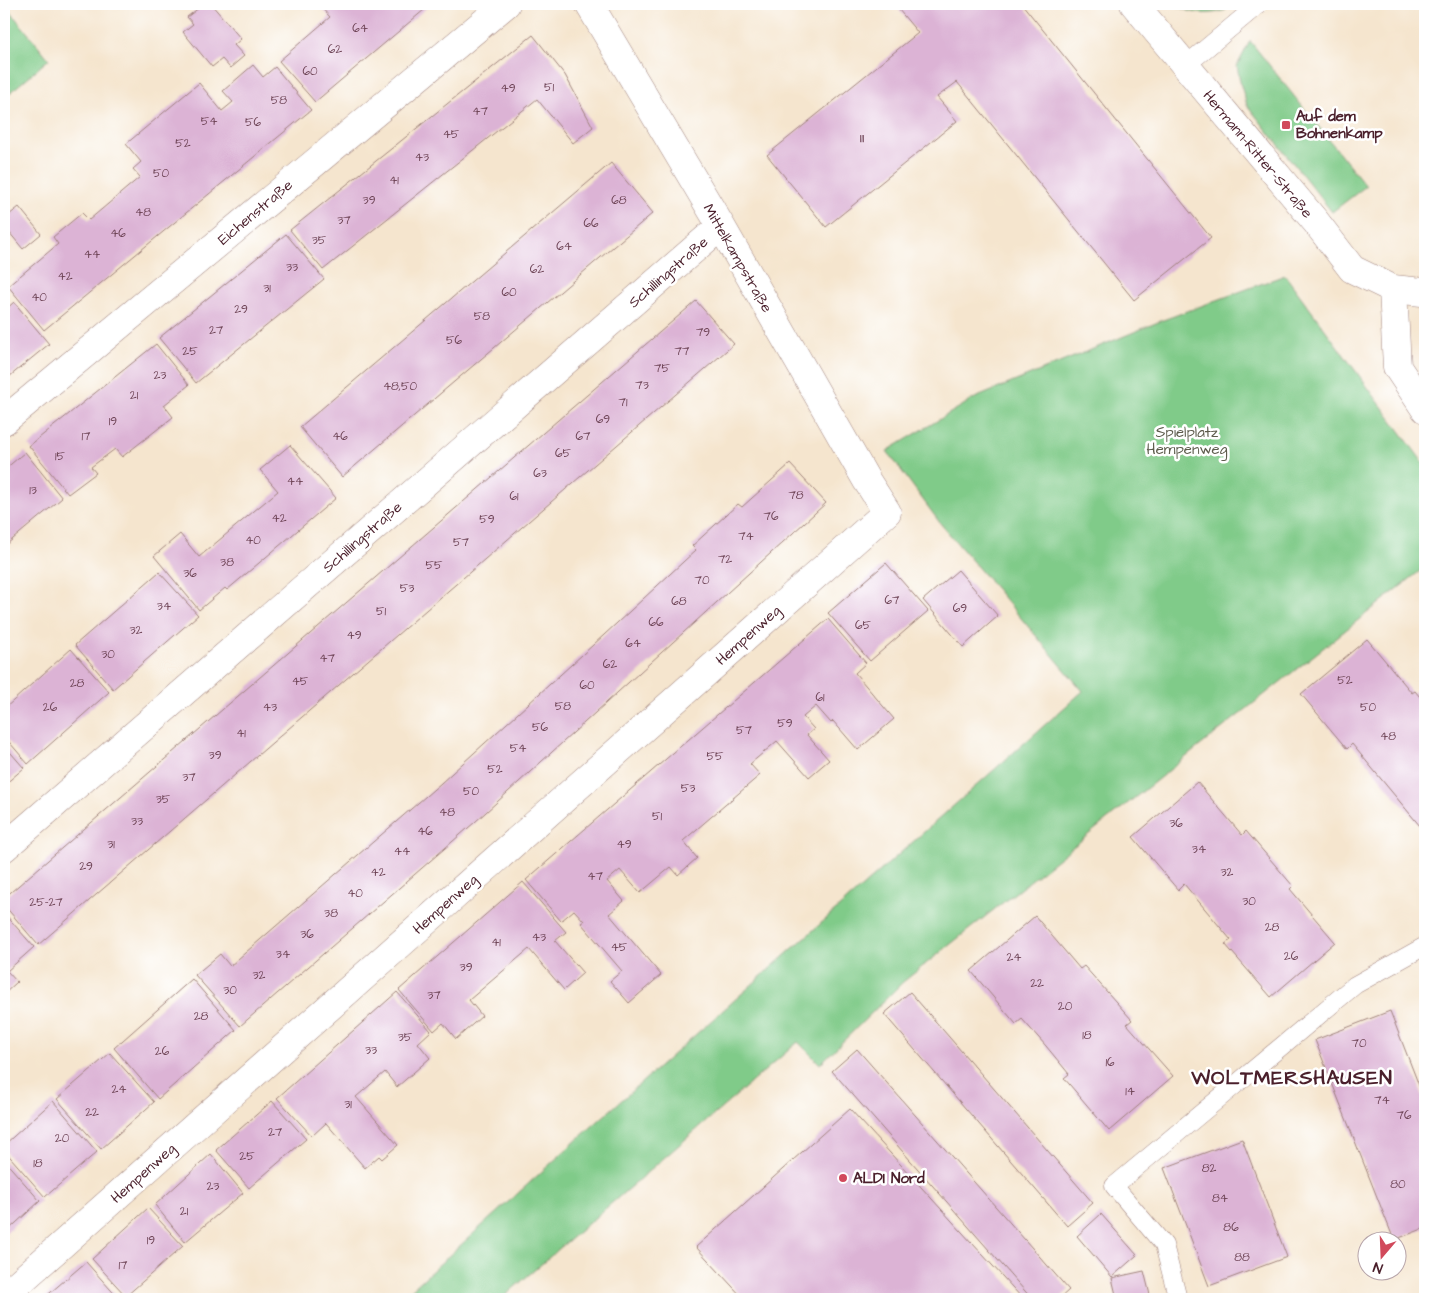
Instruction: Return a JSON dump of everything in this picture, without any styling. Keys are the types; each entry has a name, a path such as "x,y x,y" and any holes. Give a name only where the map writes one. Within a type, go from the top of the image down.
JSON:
{"street":[{"name":"Eichenstraße","path":"4,421 506,4"},
{"name":"Mittelkampstraße","path":"590,4 721,226 867,481 887,512"},
{"name":"Hermann-Ritter-Straße","path":"1134,4 1316,222 1352,269 1393,289"},
{"name":"Schillingstraße","path":"4,848 721,226"},
{"path":"1425,290 1422,292 1393,289 1397,367 1425,409"},
{"name":"Hempenweg","path":"4,1296 887,512"}],"lane":[{"path":"1185,66 1259,4"},
{"path":"1178,1299 1164,1245 1114,1186 1354,985 1425,946"}],"green space":[{"path":"4,4 49,59 4,98"},
{"path":"1173,4 1221,4 1226,10 1199,13"},
{"path":"1250,41 1366,186 1332,212 1247,105 1237,66"},
{"name":"Spielplatz Hempenweg","path":"1285,275 1425,465 1425,567 903,982 820,1064 798,1042 501,1299 401,1299 579,1138 1083,691 940,523 887,451 975,398 1163,320"}],"building":[{"path":"204,4 211,4 241,39 234,45 244,56 230,68 222,59 212,67 183,32 193,24 187,17"},
{"path":"318,4 431,4 315,102 279,61 330,17"},
{"path":"894,4 1022,4 1211,238 1134,300 957,82 937,97 957,121 826,227 767,155 918,33"},
{"path":"533,35 565,75 593,127 573,143 537,99 323,270 290,230"},
{"path":"253,65 263,77 275,67 311,110 44,330 8,286 58,244 53,237 82,213 89,220 140,177 133,169 141,162 126,144 199,83 222,111 233,102 223,91"},
{"path":"611,163 653,213 342,477 300,427"},
{"path":"19,207 41,234 23,249 4,226 4,219"},
{"path":"286,234 324,279 196,383 159,338"},
{"path":"696,301 734,344 38,945 4,905 4,898"},
{"path":"14,302 49,344 4,381 4,311"},
{"path":"156,344 189,385 164,405 173,417 122,457 115,449 91,467 96,473 68,494 29,446"},
{"path":"290,445 336,498 227,590 225,588 199,610 154,556 180,534 199,557 278,491 260,470"},
{"path":"25,452 62,498 7,544 4,540 4,470"},
{"path":"790,464 826,503 475,822 240,1026 195,975 220,954 230,966 441,783 604,635 696,550 692,546 738,504 742,507"},
{"path":"886,563 928,611 870,661 828,613"},
{"path":"958,570 998,616 963,647 923,600"},
{"path":"159,572 198,615 113,689 75,645"},
{"path":"828,619 866,663 855,673 894,719 858,750 833,721 831,723 816,706 803,717 814,729 807,735 829,760 809,777 777,741 750,764 760,775 683,841 697,858 678,875 671,867 640,893 620,870 607,881 624,901 609,914 661,975 629,1003 610,981 622,971 581,923 584,921 574,910 561,921 526,880"},
{"path":"1367,639 1412,693 1415,691 1425,703 1425,832 1352,744 1347,749 1301,694"},
{"path":"71,649 109,692 28,764 4,736 4,709"},
{"path":"4,745 24,768 4,785"},
{"path":"1197,782 1242,835 1246,831 1293,886 1290,889 1335,942 1271,997 1225,944 1231,940 1184,884 1178,890 1133,837"},
{"path":"523,882 566,932 555,941 583,973 564,990 529,949 469,1000 482,1016 456,1039 443,1023 434,1031 399,990"},
{"path":"4,913 34,947 7,971 17,982 4,994"},
{"path":"1035,916 1080,969 1084,966 1132,1020 1127,1024 1173,1076 1109,1131 1064,1078 1069,1074 1046,1046 1022,1019 1016,1024 971,971"},
{"path":"192,979 236,1030 158,1099 114,1048"},
{"path":"397,992 431,1031 418,1043 430,1058 397,1087 385,1072 356,1097 398,1145 382,1159 379,1156 365,1168 326,1123 312,1136 277,1098"},
{"path":"910,992 1093,1203 1067,1226 884,1014"},
{"path":"1390,1011 1425,1101 1425,1228 1406,1235 1406,1230 1390,1230 1315,1040"},
{"path":"857,1049 1069,1290 1059,1299 1032,1299 832,1071"},
{"path":"110,1053 154,1102 101,1149 57,1099"},
{"path":"53,1101 97,1152 45,1197 4,1150 4,1145"},
{"path":"272,1101 306,1139 249,1188 216,1150"},
{"name":"ALDI Nord","path":"850,1109 1023,1299 744,1299 696,1247"},
{"path":"1242,1139 1287,1257 1209,1286 1164,1168"},
{"path":"211,1154 243,1193 185,1242 155,1205"},
{"path":"4,1160 40,1201 4,1234"},
{"path":"148,1208 183,1246 126,1296 92,1259"},
{"path":"1101,1214 1137,1255 1112,1277 1077,1236"},
{"path":"86,1262 119,1299 43,1299 58,1286"},
{"path":"1144,1271 1151,1299 1117,1299 1112,1278"}],"place":[{"name":"Auf dem Bohnenkamp","path":"1286,125"},
{"name":"ALDI Nord","path":"843,1178"}],"district":[{"name":"WOLTMERSHAUSEN","path":"1292,1077"}]}
